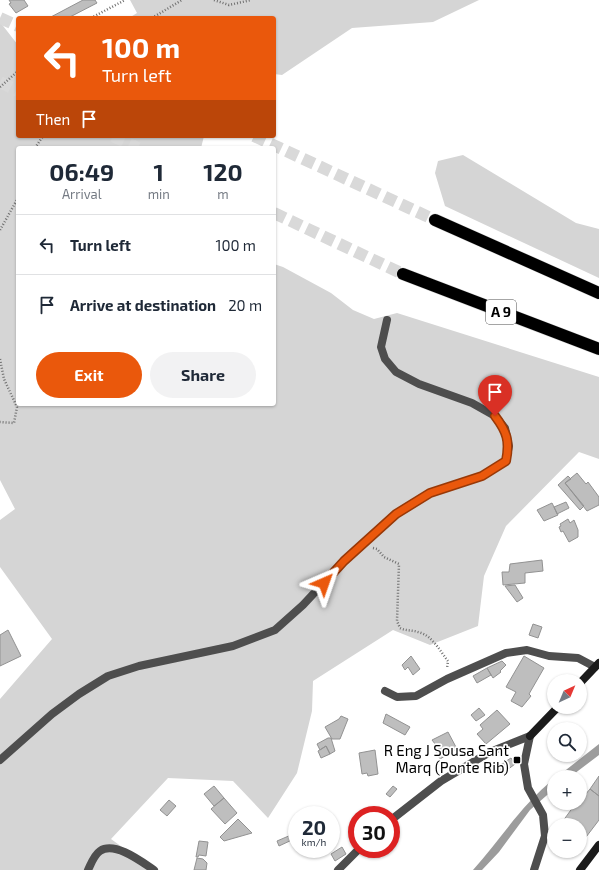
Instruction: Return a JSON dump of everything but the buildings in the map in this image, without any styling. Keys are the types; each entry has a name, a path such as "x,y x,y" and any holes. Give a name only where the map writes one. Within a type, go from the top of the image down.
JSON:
{"highway":[{"path":"435,220 599,293"},
{"name":"A 9","path":"403,274 599,349"}],"street":[{"path":"0,760 52,714 79,694 108,676 139,666 233,646 275,630 303,605 344,561 396,514 430,493 482,476 506,461 509,446 505,428 495,416 472,403 419,384 396,372 385,359 382,347 387,320"},
{"path":"385,691 397,697 416,696 447,679 506,653 527,650 549,656 578,658 597,665 587,676"},
{"path":"400,813 441,780 490,752 530,736 551,714"},
{"path":"530,736 524,764 528,788 543,815 546,836 534,870"},
{"path":"580,870 599,845"},
{"path":"88,870 100,851 109,849 128,853 154,870"},
{"path":"338,870 350,858"}],"path":[{"path":"95,16 125,0"},
{"path":"155,16 182,0"},
{"path":"214,0 229,5 251,0"},
{"path":"0,87 16,73"},
{"path":"0,230 16,202"},
{"path":"0,359 4,379 16,405"},
{"path":"0,422 14,422 17,406"},
{"path":"361,546 377,549 384,557 399,564 397,621 400,628 408,632 419,632 432,640 448,661 446,674 447,679"}],"shaded area":[{"path":"130,0 479,0 433,22 352,28 282,75 276,74 276,16 132,16 137,13"},
{"path":"0,22 16,42 16,138 204,138 202,146 16,146 16,406 276,406 276,265 331,293 353,310 374,319 397,313 599,377 599,459 579,452 506,526 484,576 478,626 430,645 393,630 313,681 312,711 297,773 268,818 233,781 168,778 111,839 154,870 0,870 0,699 52,639 0,567 0,520 15,509 0,480"},
{"path":"463,155 576,223 599,229 599,278 445,206 435,173 438,161"},
{"path":"599,744 599,755 579,770 566,770 576,762 587,762 587,753"},
{"path":"547,785 547,795 530,810 499,852 482,870 473,870 521,811"}],"tunnel":[{"path":"0,18 16,25"},
{"path":"0,82 16,90"},
{"path":"117,138 134,146"},
{"path":"258,138 276,146"},
{"path":"276,146 435,220"},
{"path":"276,214 403,274"}],"place":[{"name":"R Eng J Sousa Sant Marq (Ponte Rib)","path":"517,760"}],"route":[{"path":"324,583 344,561 396,514 430,493 482,476 506,461 509,446 505,428 495,416"}]}
